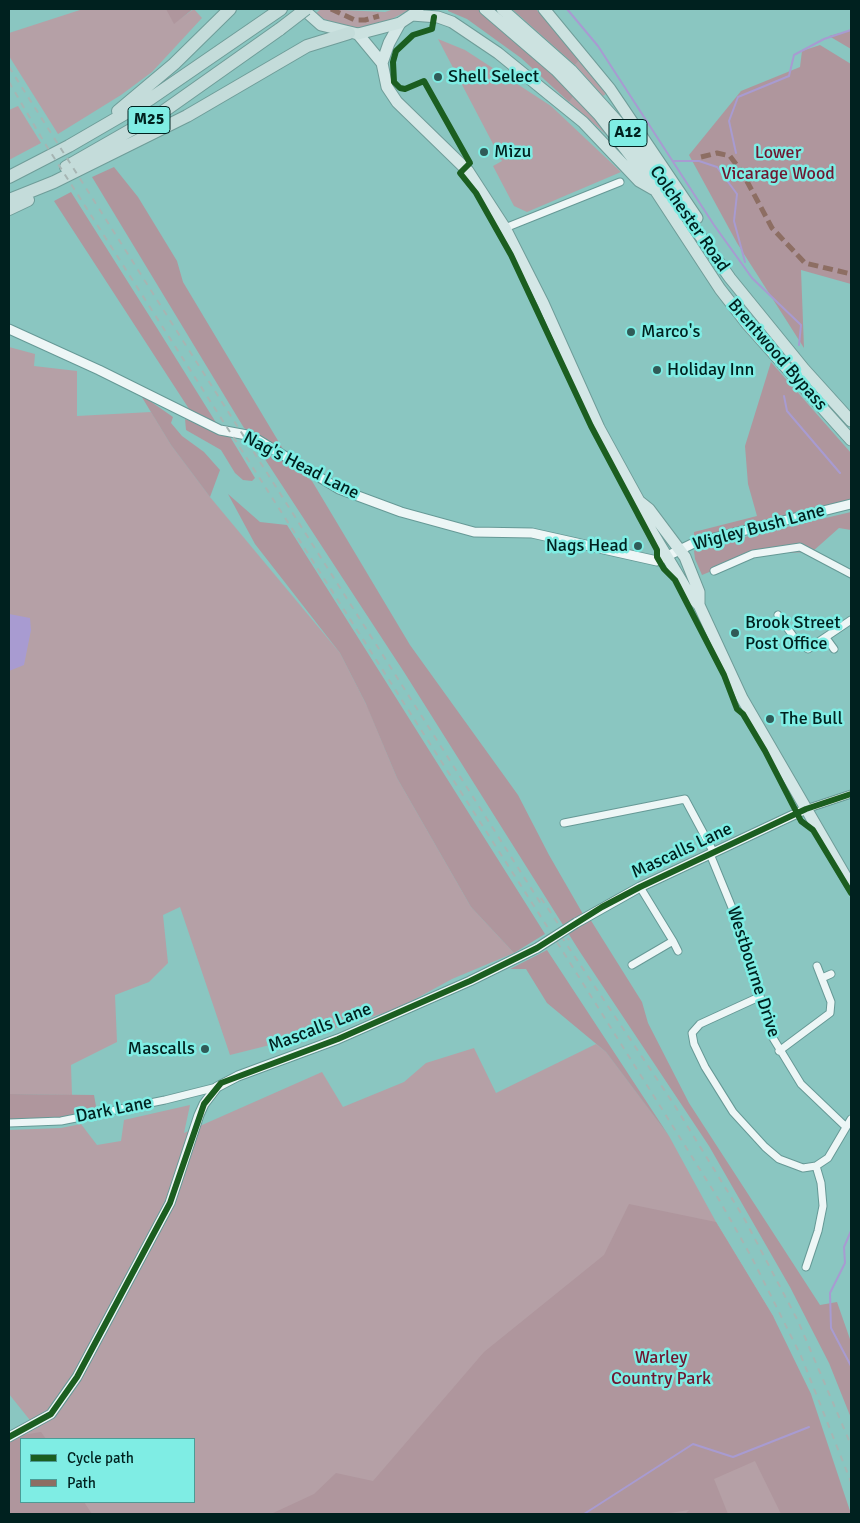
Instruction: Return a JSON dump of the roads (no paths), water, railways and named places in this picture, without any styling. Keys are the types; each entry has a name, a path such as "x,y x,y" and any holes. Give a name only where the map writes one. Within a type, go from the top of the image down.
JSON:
{"highway":[{"name":"M25","path":"100,128 174,64 230,9"},
{"name":"M25","path":"9,177 100,128 180,80 281,9"},
{"name":"M25","path":"9,198 164,111 280,29 304,9"},
{"path":"304,9 321,25 353,33 400,23 417,12"},
{"name":"Colchester Road","path":"485,9 529,45 579,92 614,132 656,191"},
{"name":"Colchester Road","path":"502,9 572,70 621,125 730,278"},
{"name":"A12","path":"544,9 605,82 656,155 706,234 730,278"},
{"name":"A12","path":"417,12 452,22 498,53 582,122 639,181 656,191"},
{"name":"M25","path":"9,210 142,144 307,46 353,33"},
{"name":"M25","path":"9,198 54,182 187,116"},
{"name":"Brentwood Bypass","path":"656,191 720,289 748,325 851,440"},
{"name":"Brentwood Bypass","path":"730,278 798,361 851,421"}],"main road":[{"path":"400,23 389,43 382,63 387,87 393,98 468,171 506,228 543,303 599,428 639,500 642,515 692,597 700,605 742,698 851,886"},
{"path":"353,33 382,63"},
{"path":"639,500 649,509 679,550 700,592 700,605"}],"street":[{"path":"506,228 620,182"},
{"name":"Nag's Head Lane","path":"9,329 99,370 220,430 247,435 258,440 327,483 387,507 474,532 532,533 652,561 668,557"},
{"name":"Wigley Bush Lane","path":"668,557 698,542 851,504"},
{"path":"714,571 753,554 800,547 851,574"},
{"path":"778,615 804,648 808,650 851,620"},
{"path":"826,638 834,649"},
{"path":"806,808 850,796"},
{"name":"Westbourne Drive","path":"564,823 685,798 712,853 735,915 767,1024 779,1051 801,1084 846,1127"},
{"name":"Mascalls Lane","path":"9,1437 51,1414 78,1377 170,1203 204,1104 217,1087 238,1076 348,1036 470,981 537,948 576,923 640,887 806,808"},
{"path":"640,887 678,951"},
{"path":"632,965 673,941"},
{"path":"779,1051 830,1013 831,1002 817,966"},
{"path":"822,978 831,974"},
{"path":"759,998 695,1028 692,1038 705,1067 726,1101 765,1147 779,1158 794,1166 811,1168 828,1158 851,1119"},
{"name":"Dark Lane","path":"9,1123 61,1120 217,1087"},
{"path":"193,1093 204,1104"},
{"path":"806,1267 818,1231 823,1206 821,1183 816,1166"}],"waterway":[{"path":"567,9 598,46 714,225 752,278 801,325 799,345"},
{"path":"736,153 729,121 738,97 789,76 794,55 824,39 851,30"},
{"path":"674,161 699,161 717,167 737,194 734,221 745,262"},
{"path":"784,396 787,411 840,473"},
{"path":"851,1231 844,1247 845,1263 830,1293 831,1328 851,1366"},
{"path":"584,1514 693,1444 733,1457 809,1427"}],"railway":[{"path":"9,67 543,907"},
{"path":"9,82 44,142 550,931 721,1203 752,1258 801,1356 851,1482"},
{"path":"541,898 569,940"},
{"path":"561,936 675,1106 744,1218 798,1321 851,1445"}],"place":[{"name":"Shell Select","path":"438,77"},
{"name":"Mizu","path":"484,152"},
{"name":"Marco's","path":"631,332"},
{"name":"Holiday Inn","path":"657,370"},
{"name":"Nags Head","path":"638,546"},
{"name":"Brook Street Post Office","path":"735,633"},
{"name":"The Bull","path":"770,719"},
{"name":"Mascalls","path":"205,1049"}],"park label":[{"name":"Lower Vicarage Wood","path":"778,163"},
{"name":"Warley Country Park","path":"661,1368"}]}
